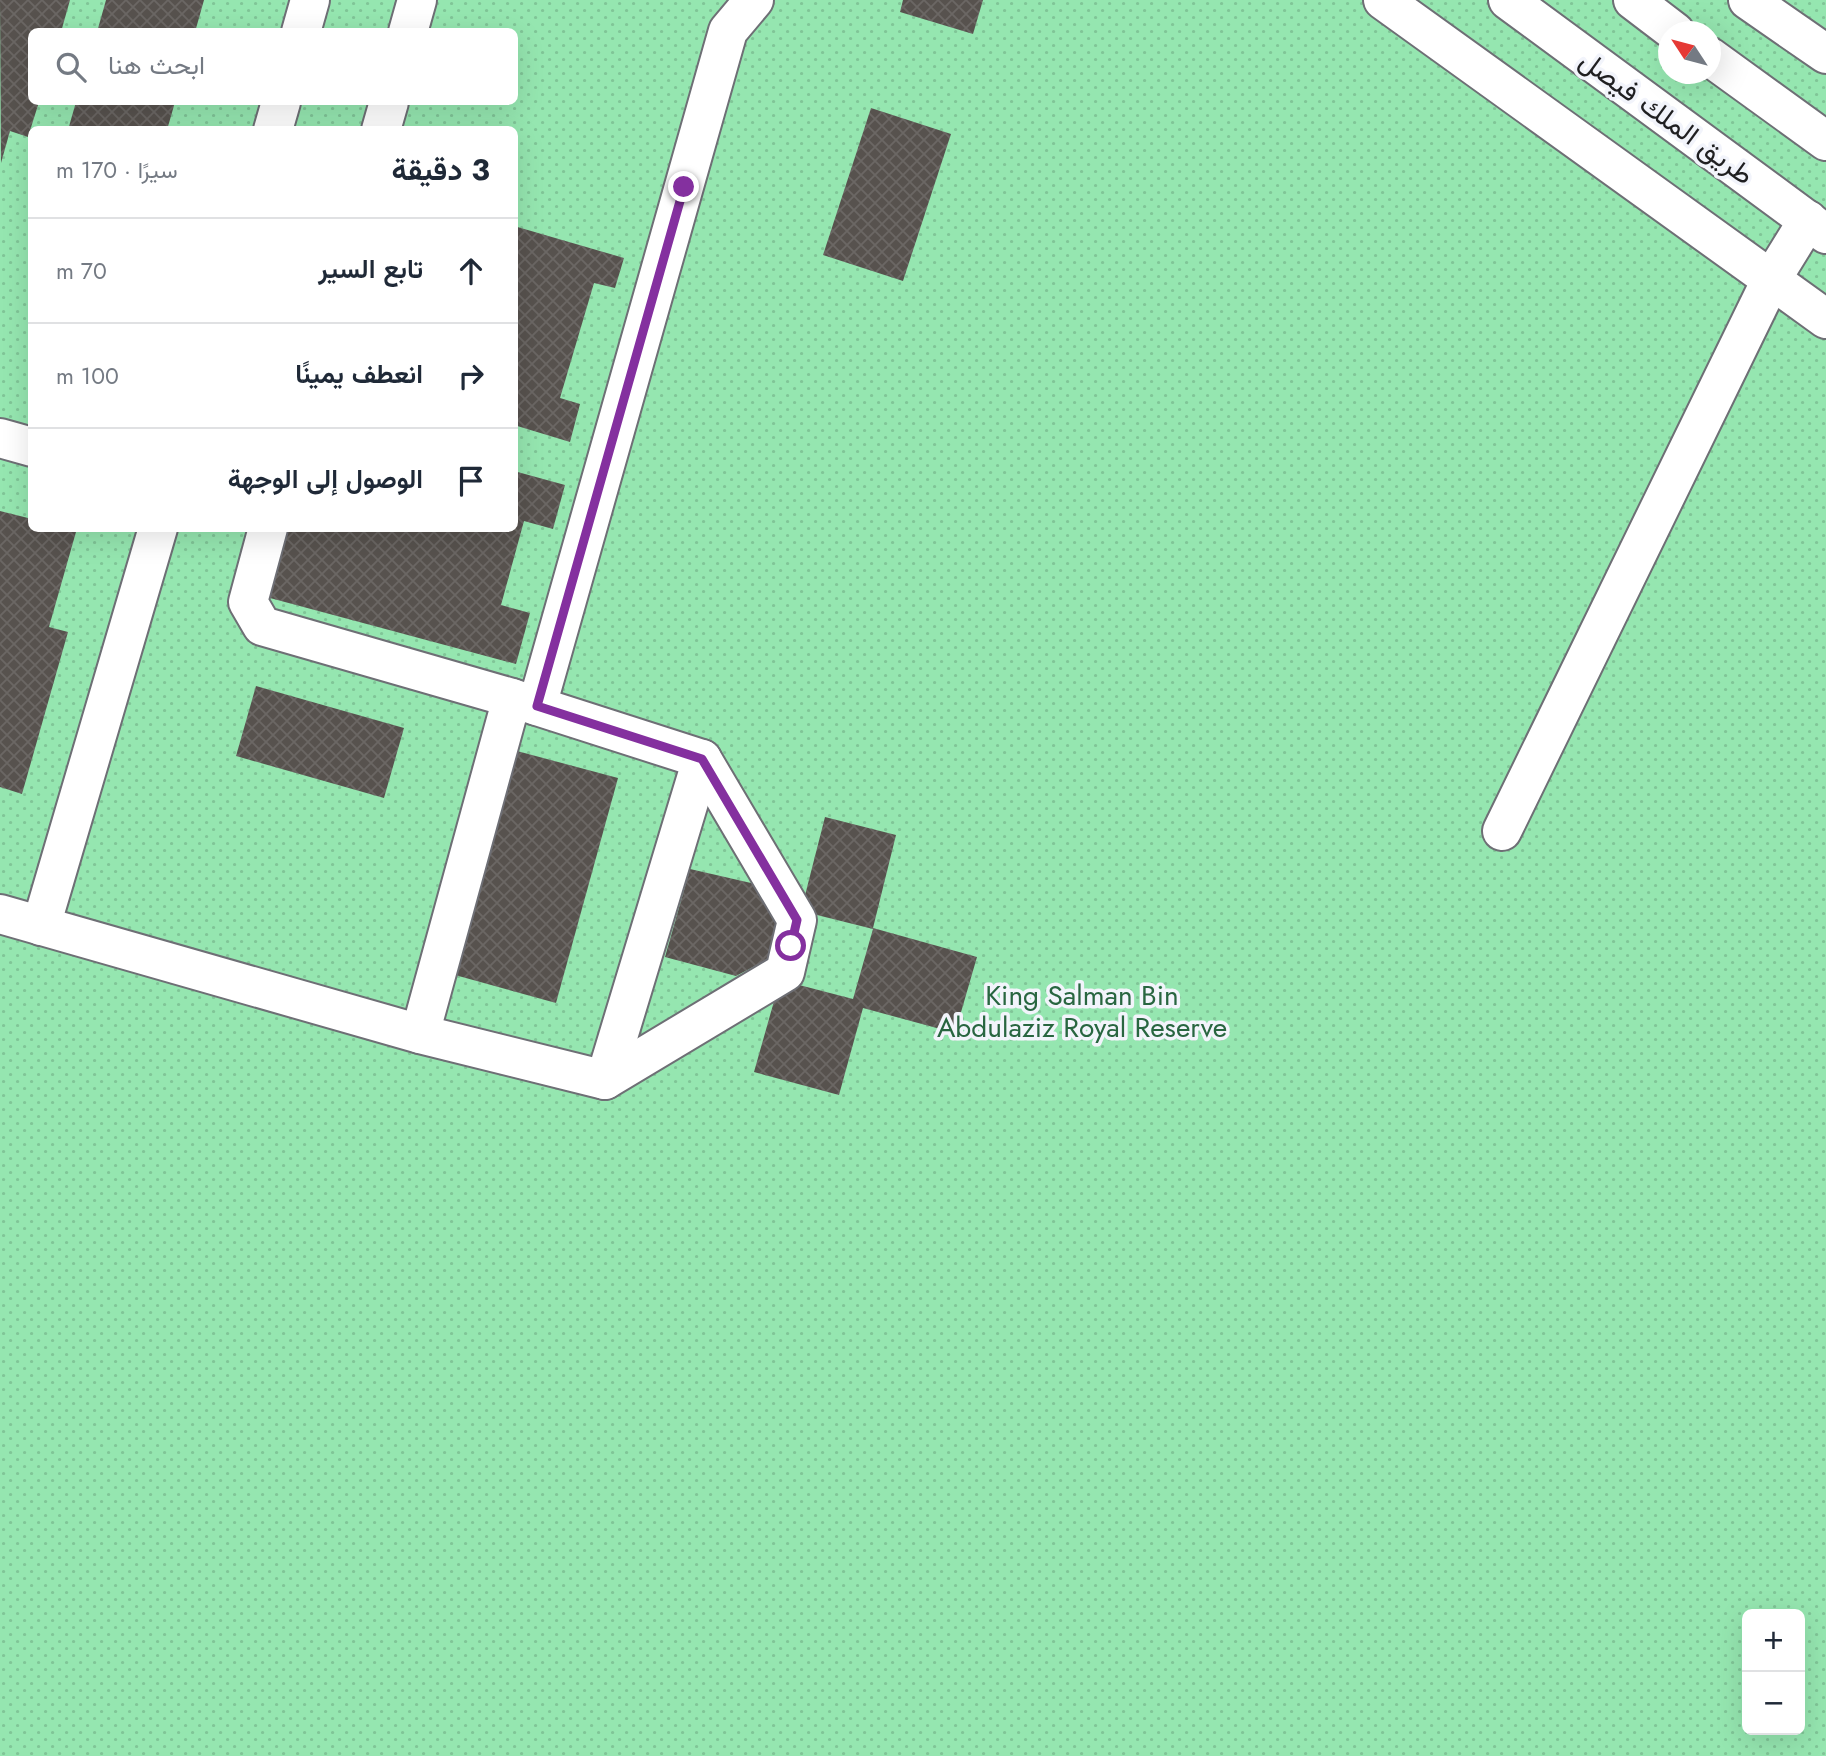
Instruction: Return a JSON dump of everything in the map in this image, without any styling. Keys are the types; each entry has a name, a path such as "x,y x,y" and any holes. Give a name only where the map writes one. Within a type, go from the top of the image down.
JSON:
{"street":[{"path":"302,28 310,0"},
{"path":"409,28 417,0"},
{"path":"421,1034 728,31 754,0"},
{"path":"1383,0 1826,318"},
{"name":"طريق الملك فيصل","path":"1508,0 1817,227"},
{"path":"1633,0 1661,21"},
{"path":"1748,0 1826,54"},
{"path":"1721,65 1826,141"},
{"path":"274,126 280,105"},
{"path":"382,126 388,105"},
{"path":"1502,831 1770,280 1817,227"},
{"path":"0,438 28,446"},
{"path":"41,926 157,532"},
{"path":"0,914 421,1034 605,1080 785,972 797,920 702,759 524,702 262,626 248,602 267,532"},
{"path":"605,1080 702,759"}],"green space":[{"name":"King Salman Bin Abdulaziz Royal Reserve","path":"0,0 1826,0 1826,1756 0,1756"}],"building":[{"path":"0,0 70,0 62,28 28,28 28,105 38,105 31,126 28,126 28,137 10,131 1,163"},
{"path":"106,0 204,0 196,28 98,28"},
{"path":"903,0 983,0 973,34 900,12"},
{"path":"75,105 174,105 168,126 69,126"},
{"path":"871,108 951,134 903,281 823,255"},
{"path":"518,227 624,258 615,288 594,283 560,398 580,404 570,442 518,426"},
{"path":"518,472 565,485 553,529 524,521 501,605 530,613 516,664 270,598 288,532 518,532"},
{"path":"0,511 28,518 28,532 76,532 49,627 68,632 22,794 0,787"},
{"path":"256,686 404,728 384,798 236,756"},
{"path":"517,751 618,778 556,1003 455,975"},
{"path":"825,817 896,835 873,928 977,957 955,1033 863,1008 839,1095 754,1072 780,980 853,999 873,929 801,911"},
{"path":"690,869 751,883 784,919 776,955 736,976 665,957"}],"route":[{"path":"684,187 537,706 702,759 797,920 791,946"}]}
